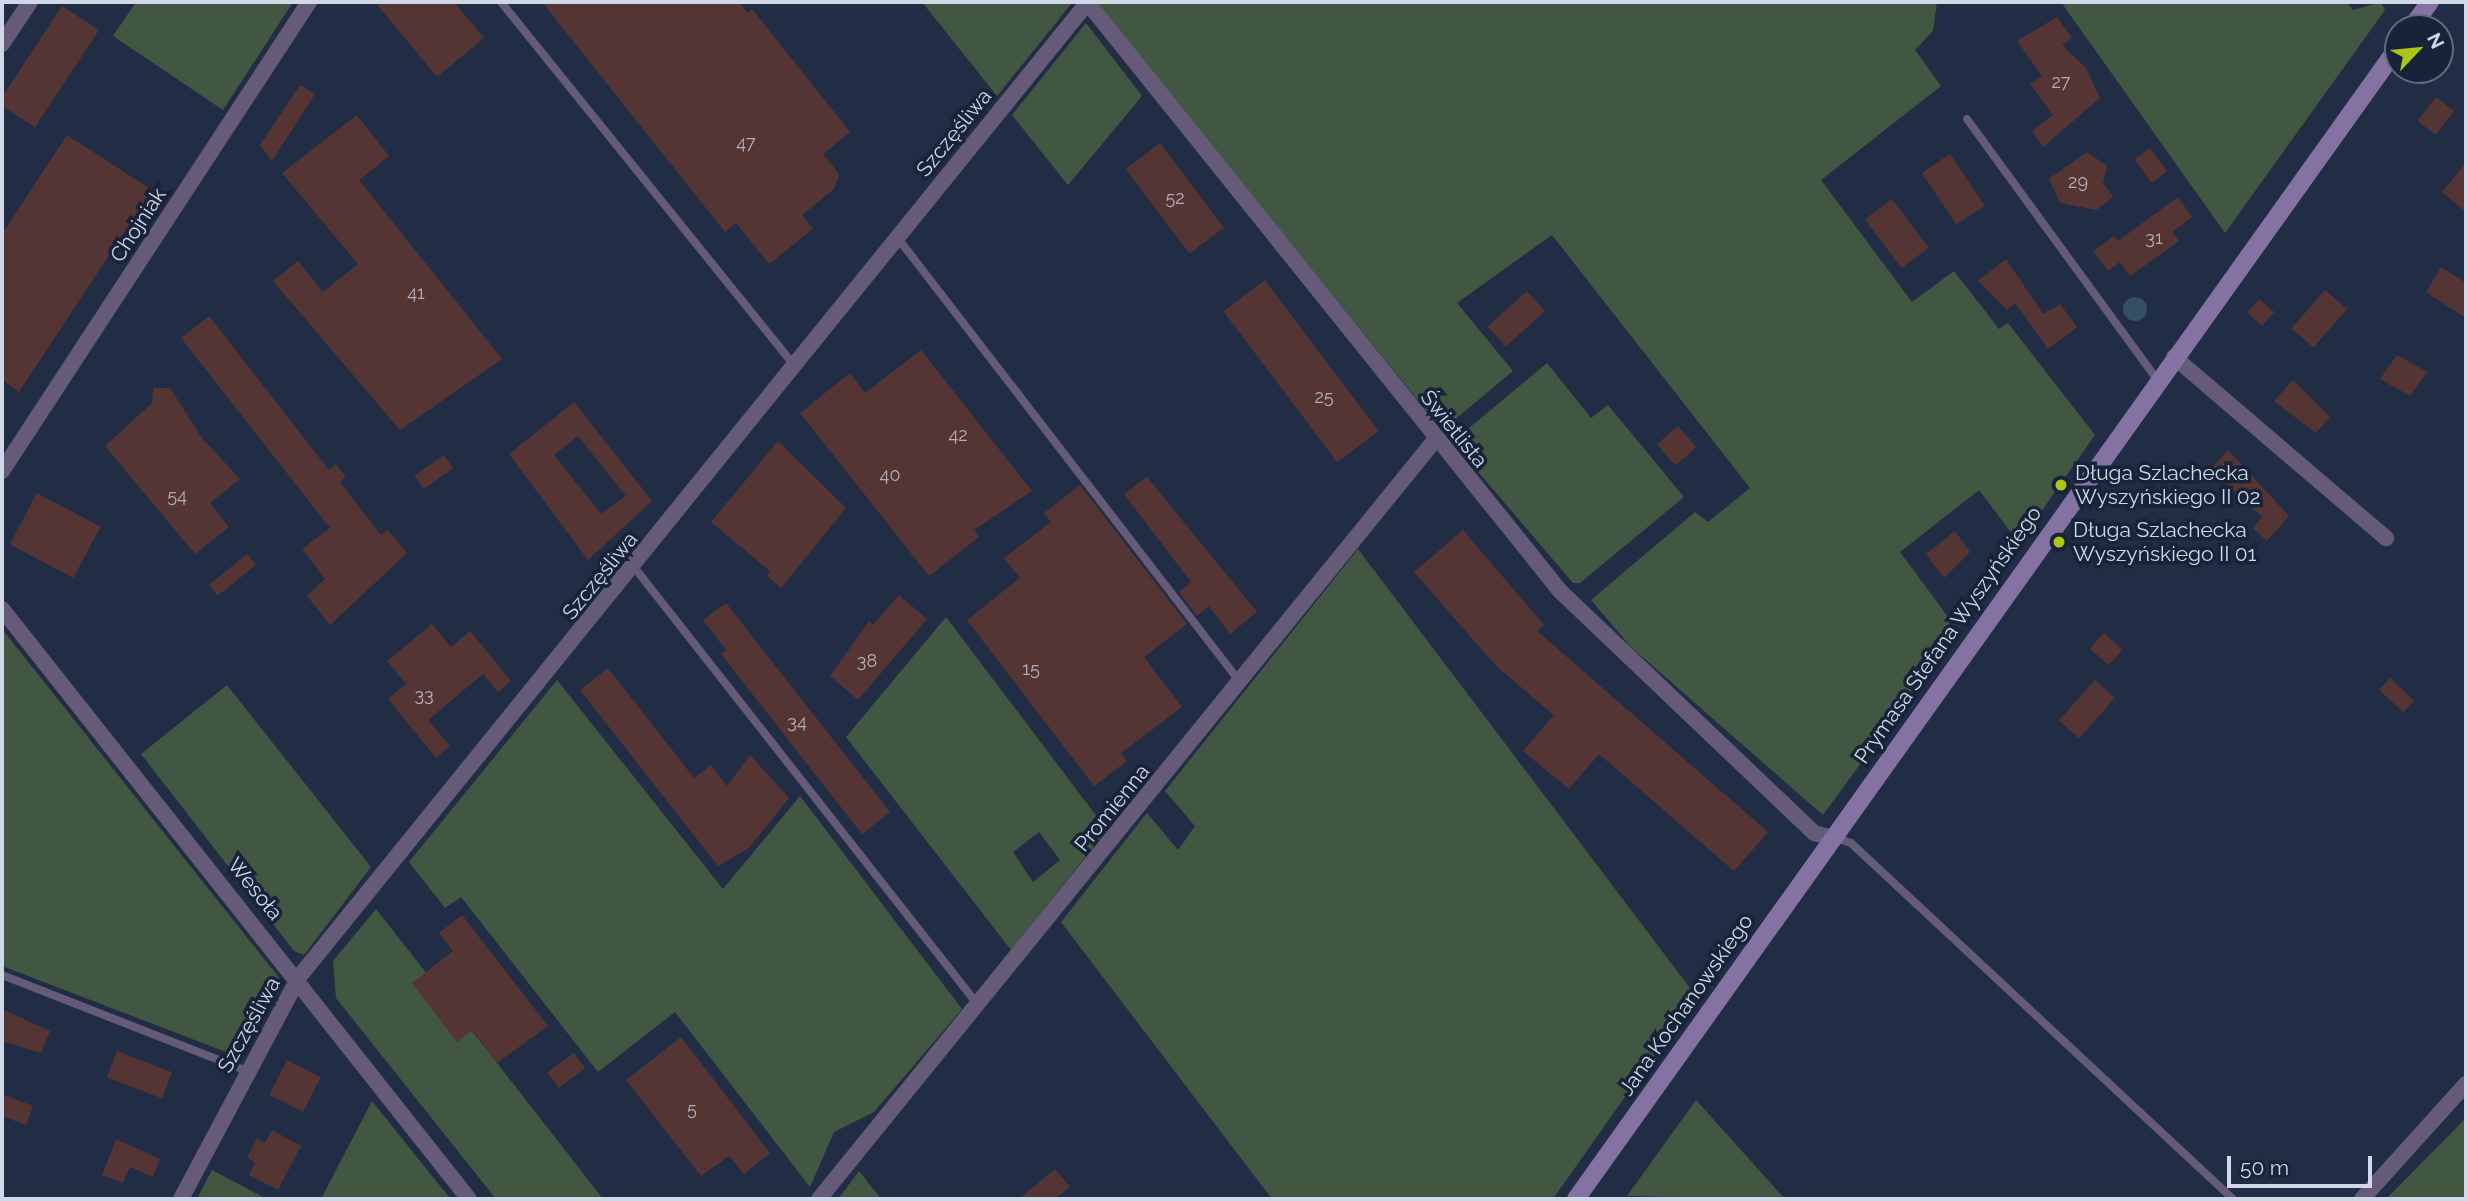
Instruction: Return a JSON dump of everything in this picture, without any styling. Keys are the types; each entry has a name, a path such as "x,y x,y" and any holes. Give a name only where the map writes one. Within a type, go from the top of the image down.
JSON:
{"street":[{"path":"2,44 30,2"},
{"name":"Chojniak","path":"2,471 309,2"},
{"name":"Szczęśliwa","path":"181,1199 299,977 634,567 1087,2"},
{"name":"Świetlista","path":"1087,2 1435,440 1560,591 1636,668 1814,833 1833,838"},
{"name":"Prymasa Stefana Wyszyńskiego","path":"1833,838 2157,380 2384,66"},
{"path":"2174,357 2386,538"},
{"name":"Promienna","path":"819,1199 979,1006 1435,440"},
{"name":"Wesoła","path":"2,609 299,977 469,1199"},
{"name":"Jana Kochanowskiego","path":"1576,1199 1833,838"},
{"path":"2362,1199 2465,1087"}],"lane":[{"path":"501,2 795,367"},
{"path":"1967,118 2157,380"},
{"path":"897,237 1240,682"},
{"path":"634,567 979,1006"},
{"path":"1833,838 1851,843 2233,1199"},
{"path":"2,975 247,1071"}],"green space":[{"path":"136,2 293,2 223,110 113,36"},
{"path":"922,2 1070,2 1071,4 997,96"},
{"path":"1095,2 1937,2 1933,31 1915,50 1941,86 1821,180 1912,302 1954,271 1999,329 2008,323 2095,435 2019,543 1979,490 1900,552 1951,621 1903,683 1913,692 1823,815 1631,647 1591,600 1695,512 1708,522 1750,488 1552,235 1457,303 1513,371 1446,427 1438,425"},
{"path":"2061,2 2347,2 2353,10 2381,2 2385,10 2225,233"},
{"path":"1086,23 1142,96 1068,185 1012,115"},
{"path":"1547,363 1591,418 1608,405 1684,497 1580,583 1573,583 1457,447 1457,438"},
{"path":"1358,549 1696,996 1553,1199 1272,1199 1061,922 1147,813 1178,850 1195,826 1165,791"},
{"path":"946,617 1107,830 1011,950 846,737","holes":["1039,832 1060,860 1033,882 1013,852"]},
{"path":"2,629 280,979 239,1057 2,966"},
{"path":"557,680 723,889 800,796 962,1009 874,1112 834,1132 810,1187 675,1012 598,1072 461,897 445,908 409,862"},
{"path":"227,685 371,867 304,955 294,951 141,754"},
{"path":"376,909 603,1199 496,1199 336,998 333,961"},
{"path":"1696,1100 1785,1199 1627,1196"},
{"path":"372,1101 436,1181 451,1199 321,1199"},
{"path":"2466,1118 2466,1199 2386,1199"},
{"path":"212,1170 267,1199 197,1199"},
{"path":"859,1171 881,1199 838,1199"}],"water":[{"path":"2135,297 2143,301 2147,309 2143,317 2135,321 2127,317 2123,309 2127,301"}],"building":[{"path":"375,2 454,2 484,38 437,77"},
{"path":"542,2 739,2 748,13 752,9 850,132 823,154 839,174 834,189 802,215 813,229 769,264 736,223 725,232"},
{"path":"62,6 99,30 35,127 2,106 2,97"},
{"path":"2057,17 2072,38 2062,45 2086,68 2100,98 2043,147 2032,131 2053,115 2030,84 2042,76 2017,41"},
{"path":"300,85 315,94 272,161 260,145"},
{"path":"2436,97 2454,111 2436,135 2418,121"},
{"path":"357,115 389,156 359,180 502,359 400,430 273,281 298,261 323,292 358,264 282,173"},
{"path":"67,135 152,190 19,392 2,380 2,234"},
{"path":"1160,143 1224,228 1189,254 1126,169"},
{"path":"2150,148 2167,171 2152,183 2135,159"},
{"path":"2087,152 2107,166 2103,183 2113,197 2096,210 2060,203 2049,179"},
{"path":"1950,154 1985,205 1956,224 1922,173"},
{"path":"2466,163 2466,212 2442,192"},
{"path":"2178,197 2192,217 2172,232 2179,241 2130,276 2120,262 2108,271 2093,251 2114,236 2118,241"},
{"path":"1892,199 1929,248 1902,268 1865,219"},
{"path":"2006,259 2043,314 2060,304 2077,327 2048,349 2015,303 2007,310 1978,281"},
{"path":"2441,267 2466,283 2466,318 2426,292"},
{"path":"1265,280 1379,431 1337,462 1223,311"},
{"path":"2325,290 2347,309 2313,348 2292,328"},
{"path":"1527,291 1545,311 1506,347 1488,326"},
{"path":"2259,299 2274,312 2262,326 2247,313"},
{"path":"209,316 329,470 336,464 346,477 340,482 381,535 388,530 407,553 330,625 307,596 325,579 302,549 330,528 181,338"},
{"path":"921,350 1032,491 974,530 979,537 929,576 800,413 850,373 865,393"},
{"path":"2397,355 2427,372 2410,396 2380,379"},
{"path":"2293,380 2330,417 2316,433 2274,401"},
{"path":"153,388 170,388 202,438 240,479 210,503 229,527 195,554 105,446 152,403"},
{"path":"574,402 652,501 588,560 509,454","holes":["578,436 626,496 601,514 554,455"]},
{"path":"1678,426 1696,447 1675,466 1657,444"},
{"path":"778,441 846,508 781,588 767,576 770,571 711,522"},
{"path":"2228,450 2289,516 2267,541 2253,528 2262,517 2211,469"},
{"path":"444,455 453,468 424,489 415,476"},
{"path":"1147,477 1257,612 1230,634 1209,606 1197,616 1179,592 1191,582 1124,494"},
{"path":"1080,485 1187,624 1144,657 1182,707 1121,753 1127,761 1094,786 967,620 1020,578 1004,558 1051,522 1044,513"},
{"path":"37,493 101,527 73,578 10,544"},
{"path":"1463,530 1544,625 1537,631 1768,832 1734,871 1599,754 1569,789 1523,751 1554,715 1496,666 1414,572"},
{"path":"1955,531 1970,552 1944,578 1926,554"},
{"path":"247,554 256,565 218,596 209,585"},
{"path":"899,595 927,619 858,700 830,676 869,621 873,625"},
{"path":"726,603 890,812 862,834 721,654 726,650 703,620"},
{"path":"432,624 451,647 470,631 511,681 498,692 483,674 428,720 450,746 436,758 388,699 406,684 387,661"},
{"path":"2104,633 2123,650 2109,665 2090,649"},
{"path":"608,668 694,778 711,765 727,786 750,755 789,798 749,848 718,866 580,690"},
{"path":"2390,678 2414,701 2403,712 2379,690"},
{"path":"2095,680 2115,698 2079,738 2059,720"},
{"path":"462,915 548,1026 497,1063 472,1030 457,1042 412,983 453,951 439,933"},
{"path":"2,1009 50,1031 41,1053 2,1041"},
{"path":"681,1037 770,1153 744,1174 729,1156 701,1176 626,1080"},
{"path":"117,1051 172,1072 162,1098 107,1077"},
{"path":"574,1053 585,1068 558,1088 547,1072"},
{"path":"287,1060 321,1077 303,1112 269,1095"},
{"path":"2,1094 33,1106 26,1125 2,1116"},
{"path":"272,1130 301,1146 278,1190 249,1175 255,1162 247,1158 257,1138 265,1143"},
{"path":"116,1139 160,1159 153,1177 130,1167 123,1183 102,1175"},
{"path":"1055,1169 1070,1187 1055,1199 1019,1199"}],"place":[{"name":"Długa Szlachecka Wyszyńskiego II 02","path":"2061,485"},
{"name":"Długa Szlachecka Wyszyńskiego II 01","path":"2059,542"}]}
